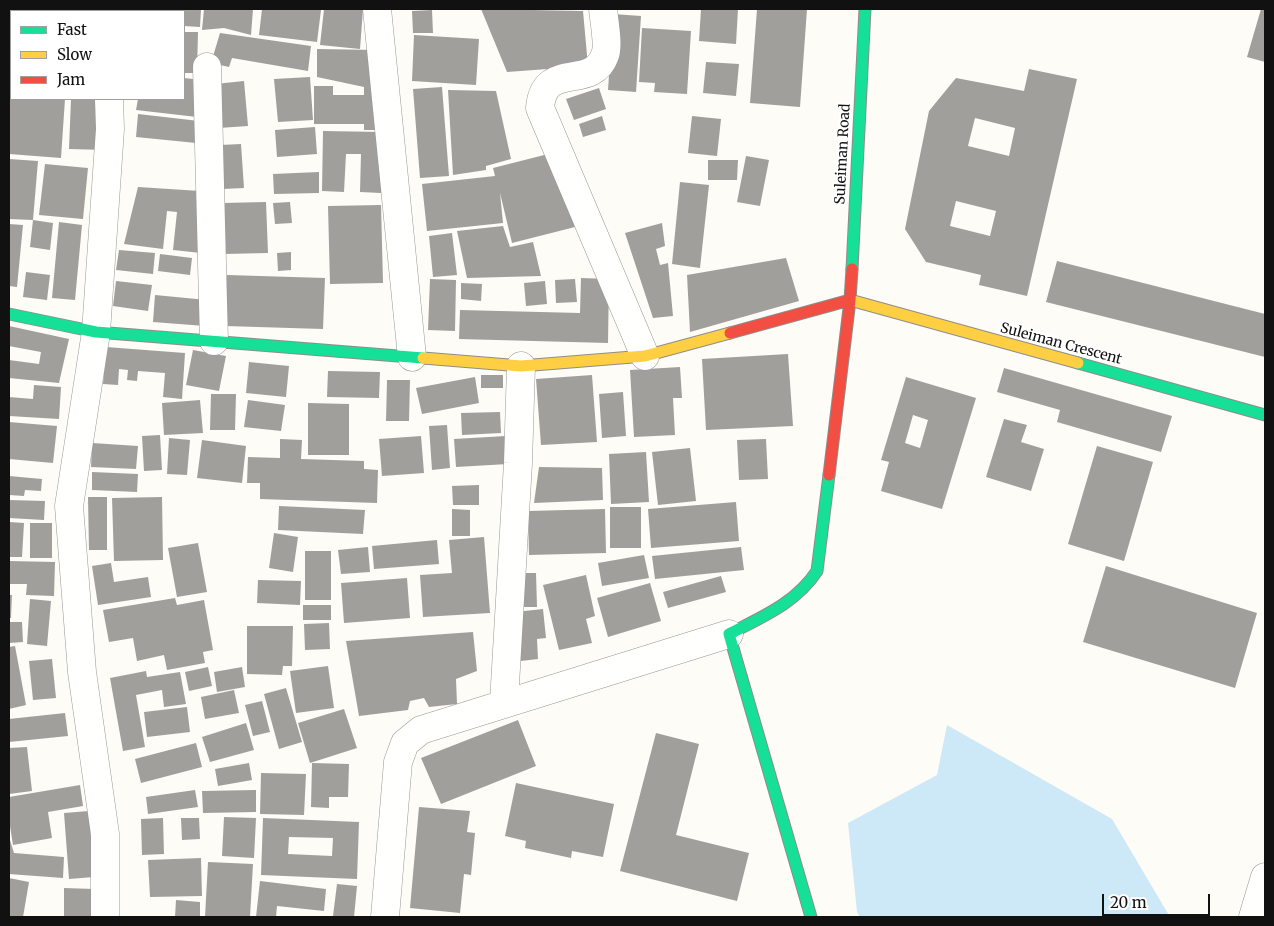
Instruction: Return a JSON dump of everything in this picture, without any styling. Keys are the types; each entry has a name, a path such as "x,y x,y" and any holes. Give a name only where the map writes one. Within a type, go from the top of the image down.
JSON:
{"street":[{"path":"376,9 412,357"},
{"path":"603,9 606,53 601,64 592,72 553,81 541,93 540,108 645,356"},
{"name":"Suleiman Road","path":"729,634 795,598 810,585 818,571 850,300 865,9"},
{"path":"207,67 214,341"},
{"path":"106,917 105,834 82,672 69,506 96,332 110,129 109,100"},
{"path":"9,314 96,332 521,366 645,356 850,300"},
{"name":"Suleiman Crescent","path":"850,300 905,317 1265,415"},
{"path":"504,702 518,463 521,366"},
{"path":"385,917 398,762 405,743 421,730 504,702 729,634 811,917"},
{"path":"1253,917 1265,877"}],"water":[{"path":"947,725 1112,819 1170,917 860,917 857,912 848,823 937,775"}],"building":[{"path":"9,9 32,9 10,10 9,64"},
{"path":"134,9 157,9 157,10"},
{"path":"201,9 200,27 185,26 185,10 165,10"},
{"path":"204,9 253,9 251,35 224,28 202,30"},
{"path":"262,9 321,10 317,42 259,35"},
{"path":"324,9 363,9 360,49 320,45"},
{"path":"481,9 583,11 588,66 507,72"},
{"path":"701,9 738,9 736,44 699,41"},
{"path":"757,9 807,9 800,107 750,103"},
{"path":"1261,9 1265,9 1265,62 1247,57"},
{"path":"432,10 433,33 413,33 412,11"},
{"path":"613,14 641,16 636,92 608,90"},
{"path":"642,28 691,31 687,94 654,92 655,83 639,82"},
{"path":"185,32 198,32 197,73 185,73"},
{"path":"220,33 311,46 308,71 232,58 229,67 211,63"},
{"path":"414,35 479,39 476,85 412,81"},
{"path":"317,49 377,50 380,130 364,130 364,124 314,124 314,86 333,86 333,95 364,95 364,87 317,77"},
{"path":"706,62 739,64 736,96 703,93"},
{"path":"1029,69 1077,79 1027,296 979,285 981,275 926,262 905,229 929,111 956,78 1024,91","holes":["975,118 1015,128 1009,156 968,146","956,201 996,211 990,236 950,226"]},
{"path":"10,73 10,100 65,100 61,158 9,154"},
{"path":"310,77 313,120 278,122 274,79"},
{"path":"185,78 202,80 197,117 136,110 138,100 185,100"},
{"path":"244,81 248,126 219,128 215,84"},
{"path":"442,87 449,176 420,178 413,89"},
{"path":"599,88 606,109 574,120 566,99"},
{"path":"448,90 496,91 511,159 486,166 486,170 453,175"},
{"path":"71,100 105,100 104,150 69,149"},
{"path":"138,114 199,121 196,143 136,137"},
{"path":"602,116 606,130 583,137 579,124"},
{"path":"692,116 721,119 717,156 688,153"},
{"path":"315,127 317,154 277,157 275,130"},
{"path":"323,131 382,132 381,193 360,192 361,154 346,154 344,192 322,191"},
{"path":"241,144 244,188 223,189 220,145"},
{"path":"556,152 575,227 512,243 500,193 503,223 427,231 422,184 495,176 493,168"},
{"path":"746,156 769,160 760,206 737,202"},
{"path":"9,159 38,161 33,220 9,219"},
{"path":"708,160 738,160 737,180 708,180"},
{"path":"45,164 88,168 83,219 39,215"},
{"path":"319,172 319,193 274,194 273,174"},
{"path":"680,182 709,185 700,268 672,264"},
{"path":"138,187 200,191 201,253 173,250 177,212 167,211 163,249 124,244"},
{"path":"266,202 268,253 224,254 222,203"},
{"path":"290,202 292,223 275,224 273,203"},
{"path":"381,205 383,283 330,284 328,206"},
{"path":"33,220 53,223 50,250 30,247"},
{"path":"59,222 82,225 75,300 52,298"},
{"path":"662,223 665,246 656,249 660,265 668,263 673,316 653,318 625,233"},
{"path":"9,224 23,225 17,287 9,286"},
{"path":"503,226 510,247 533,242 541,276 467,278 457,231"},
{"path":"452,233 457,275 433,277 429,236"},
{"path":"119,250 155,253 153,274 116,270"},
{"path":"291,252 291,270 278,271 277,253"},
{"path":"160,254 192,258 190,275 158,271"},
{"path":"786,258 799,301 690,332 687,275"},
{"path":"1057,261 1265,314 1265,357 1046,302"},
{"path":"26,272 50,275 47,300 23,297"},
{"path":"227,275 325,278 323,329 225,326"},
{"path":"581,278 609,279 608,343 459,339 460,310 580,313"},
{"path":"430,279 456,280 455,331 428,330"},
{"path":"575,279 577,302 556,303 555,280"},
{"path":"116,281 152,285 148,311 113,306"},
{"path":"545,281 547,304 526,306 524,283"},
{"path":"461,283 482,284 481,301 461,299"},
{"path":"155,295 207,300 205,326 153,322"},
{"path":"9,326 69,339 59,383 9,378 9,360 39,364 41,352 9,346"},
{"path":"106,347 185,353 182,399 163,397 165,373 138,371 137,381 127,380 128,370 119,369 118,385 103,384"},
{"path":"193,350 226,356 219,391 186,385"},
{"path":"788,354 793,426 706,430 702,359"},
{"path":"249,362 289,366 286,397 246,393"},
{"path":"680,367 682,398 673,398 675,435 634,437 630,370"},
{"path":"1004,368 1172,416 1161,452 1057,422 1060,410 997,392"},
{"path":"328,371 380,372 379,398 327,397"},
{"path":"481,375 503,375 503,388 481,388"},
{"path":"592,375 597,442 541,445 536,379"},
{"path":"475,377 479,403 422,414 416,388"},
{"path":"906,377 976,398 942,509 881,491 889,462 881,460","holes":["913,415 928,420 920,448 905,443"]},
{"path":"387,380 410,380 409,421 386,421"},
{"path":"34,385 61,387 59,419 9,416 9,397 33,399"},
{"path":"623,392 626,436 602,438 599,394"},
{"path":"211,394 236,394 235,430 210,430"},
{"path":"200,400 203,433 164,435 162,403"},
{"path":"248,400 285,405 281,431 244,427"},
{"path":"308,403 349,404 349,455 308,455"},
{"path":"500,412 501,433 462,435 461,413"},
{"path":"1004,419 1027,425 1021,442 1044,449 1031,491 986,477"},
{"path":"9,422 57,426 53,463 9,459"},
{"path":"447,425 450,468 432,470 429,426"},
{"path":"160,435 162,470 144,471 142,436"},
{"path":"421,436 424,473 382,476 379,439"},
{"path":"506,436 508,464 456,467 454,439"},
{"path":"169,438 190,440 187,475 167,474"},
{"path":"280,439 302,440 301,459 364,461 364,469 378,470 377,503 260,499 260,483 247,483 248,457 280,458"},
{"path":"766,439 768,479 739,480 737,440"},
{"path":"202,440 246,446 242,483 197,478"},
{"path":"92,443 138,446 136,469 91,467"},
{"path":"1097,446 1153,462 1124,561 1068,544"},
{"path":"690,448 696,501 658,505 652,452"},
{"path":"646,452 649,502 611,504 609,454"},
{"path":"539,467 602,468 603,500 534,503"},
{"path":"92,472 138,474 137,492 92,490"},
{"path":"9,476 42,479 41,491 25,490 24,496 9,495"},
{"path":"479,485 479,505 453,505 452,486"},
{"path":"88,497 107,497 107,550 89,550"},
{"path":"162,497 163,560 114,561 112,498"},
{"path":"9,500 45,501 44,520 9,518"},
{"path":"736,502 739,541 651,548 648,509"},
{"path":"279,506 365,510 363,534 278,530"},
{"path":"610,507 641,507 641,548 610,548"},
{"path":"452,509 470,510 470,536 452,536"},
{"path":"605,509 606,553 529,555 528,511"},
{"path":"9,522 24,523 22,557 9,557"},
{"path":"30,523 52,523 52,558 30,558"},
{"path":"274,533 298,537 293,572 269,568"},
{"path":"484,537 490,613 423,617 420,575 452,573 449,540"},
{"path":"437,540 439,564 374,569 372,546"},
{"path":"198,543 207,592 177,597 168,548"},
{"path":"368,547 370,572 341,574 338,550"},
{"path":"741,547 744,570 655,579 652,556"},
{"path":"305,551 331,551 331,600 305,600"},
{"path":"644,555 649,578 602,586 598,563"},
{"path":"9,561 55,562 54,596 26,595 27,584 9,584"},
{"path":"111,563 114,582 148,577 151,597 98,605 92,566"},
{"path":"1106,566 1257,613 1235,688 1083,642"},
{"path":"520,573 536,573 537,607 521,607"},
{"path":"586,575 595,616 586,619 592,643 559,650 543,585"},
{"path":"721,576 726,592 668,608 663,592"},
{"path":"407,578 410,618 344,623 341,583"},
{"path":"258,580 301,581 300,605 257,603"},
{"path":"650,583 661,621 608,637 597,598"},
{"path":"9,595 12,595 11,618 9,618"},
{"path":"175,598 177,605 204,600 213,650 203,652 205,663 167,670 164,655 137,661 133,638 109,642 103,610"},
{"path":"30,599 51,601 47,646 27,644"},
{"path":"303,605 331,605 331,620 303,620"},
{"path":"543,609 546,638 537,639 538,659 521,661 515,612"},
{"path":"9,622 22,622 23,642 9,643"},
{"path":"329,623 330,649 305,650 304,624"},
{"path":"247,626 293,626 292,666 283,666 282,675 247,674"},
{"path":"473,632 477,671 456,679 457,704 429,707 424,698 410,701 408,710 359,716 346,641"},
{"path":"15,646 26,705 9,709 9,647"},
{"path":"52,659 56,698 33,700 29,661"},
{"path":"328,666 334,708 296,713 290,671"},
{"path":"208,667 212,686 189,691 185,672"},
{"path":"242,667 245,687 217,692 214,672"},
{"path":"146,671 147,677 180,672 186,704 164,707 162,690 136,695 145,747 123,751 110,678"},
{"path":"286,688 302,742 279,749 264,694"},
{"path":"234,690 239,713 205,719 201,697"},
{"path":"262,701 270,732 253,736 245,705"},
{"path":"187,707 190,732 147,737 144,712"},
{"path":"344,709 357,748 310,763 298,723"},
{"path":"65,713 68,736 9,742 9,719"},
{"path":"518,720 536,766 441,804 421,758"},
{"path":"246,723 254,750 210,762 202,737"},
{"path":"656,733 699,744 676,835 749,853 737,901 620,871"},
{"path":"196,743 202,767 141,783 135,759"},
{"path":"27,747 32,791 9,794 9,748"},
{"path":"249,763 252,780 218,786 215,769"},
{"path":"312,763 349,764 348,797 329,797 329,808 311,807"},
{"path":"261,773 306,774 304,815 260,814"},
{"path":"516,783 614,804 603,857 572,851 571,858 525,848 526,841 505,836"},
{"path":"80,785 83,806 48,812 52,838 13,845 9,820 9,797"},
{"path":"195,790 198,807 148,814 146,797"},
{"path":"256,790 256,812 203,813 202,791"},
{"path":"419,807 470,811 467,832 475,833 471,875 464,874 460,913 410,908"},
{"path":"89,811 94,877 69,879 64,813"},
{"path":"224,817 256,818 254,858 222,856"},
{"path":"163,818 164,854 142,855 141,819"},
{"path":"181,818 199,818 200,839 182,840"},
{"path":"263,818 359,822 357,879 261,875","holes":["289,837 333,838 332,856 288,854"]},
{"path":"9,837 14,853 64,857 63,878 9,874"},
{"path":"201,858 202,896 150,897 148,860"},
{"path":"208,862 253,864 250,917 205,917"},
{"path":"9,878 29,882 23,917 9,917"},
{"path":"260,881 326,889 324,911 277,906 276,917 256,917"},
{"path":"337,884 357,886 354,917 333,916"},
{"path":"64,888 94,889 94,917 64,917"},
{"path":"176,900 200,902 200,917 175,917"}],"traffic: fast":[{"path":"852,269 865,9"},
{"path":"9,314 96,332 423,358"},
{"path":"1078,363 1265,415"},
{"path":"811,917 729,634 789,601 809,582 817,571 829,475"}],"traffic: slow":[{"path":"850,300 1078,363"},
{"path":"423,358 521,366 645,356 730,333"}],"traffic: jam":[{"path":"829,475 852,269"},
{"path":"730,333 850,300"}]}
